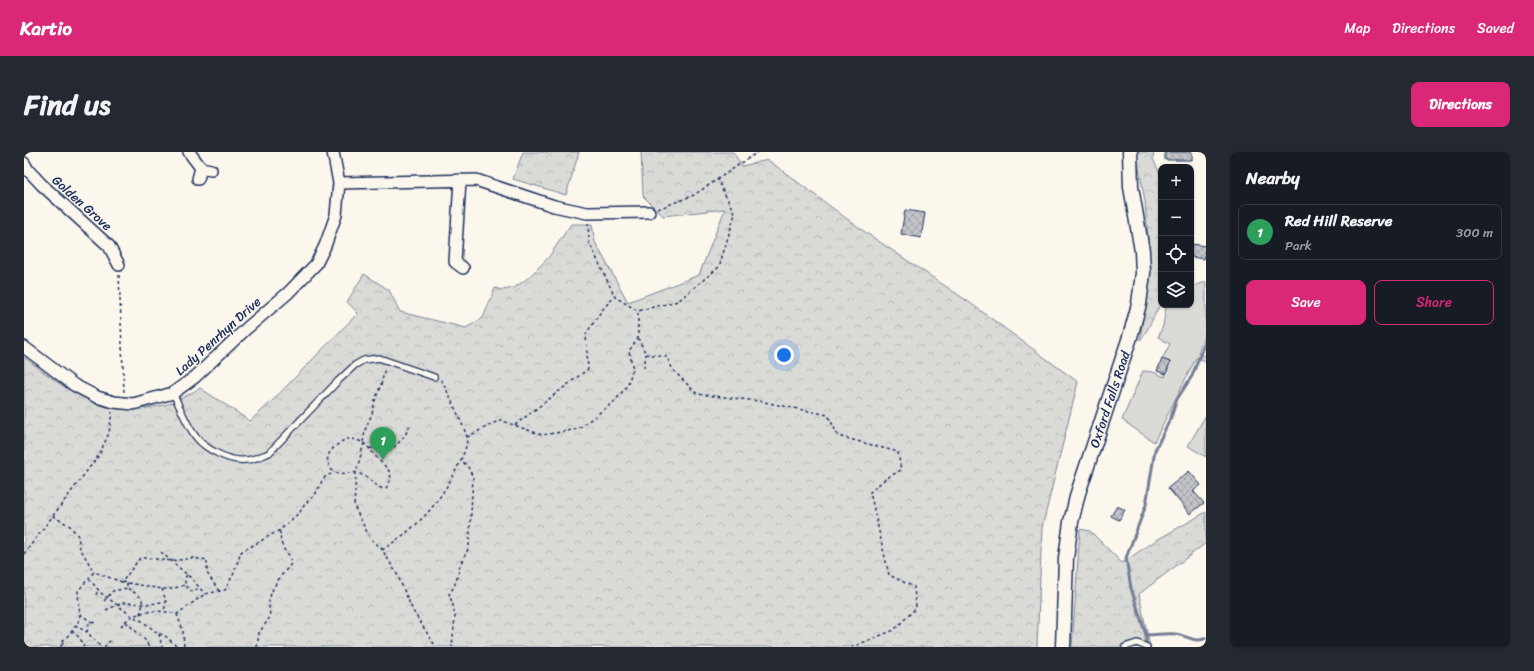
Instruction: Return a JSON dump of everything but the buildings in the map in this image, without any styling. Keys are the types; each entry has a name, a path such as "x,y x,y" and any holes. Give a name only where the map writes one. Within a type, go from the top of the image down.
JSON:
{"street":[{"path":"188,152 206,169 198,179"},
{"name":"Lady Penrhyn Drive","path":"24,347 74,385 97,397 119,403 133,404 173,393 195,377 303,278 316,264 326,246 336,214 339,183 333,152"},
{"name":"Oxford Falls Road","path":"1063,647 1066,558 1071,522 1078,493 1130,337 1139,304 1143,273 1142,251 1131,187 1130,152"},
{"name":"Golden Grove","path":"24,163 28,170 42,185 109,246 119,265"},
{"path":"455,266 460,180"},
{"path":"339,183 476,180 554,206 587,213 649,212"}],"lane":[{"path":"173,393 194,436 203,445 213,452 243,461 269,453 354,365 364,360 379,358 388,360 434,377"},
{"path":"1125,647 1137,643 1147,647"}],"path":[{"path":"649,212 694,195 758,152"},
{"path":"587,213 589,242 615,297 638,311 678,301 719,267 735,214 717,179"},
{"path":"24,554 99,455 119,403 119,265"},
{"path":"515,425 588,369 586,334 602,310 615,297"},
{"path":"638,311 638,338 646,354 644,368"},
{"path":"467,437 500,420 542,435 578,429 615,401 627,386 633,369 629,352 638,338"},
{"path":"646,354 667,357 673,370 697,394 758,401 828,414 838,436 898,452 901,470 885,478 870,492 889,575 914,587 916,608 894,630 852,647"},
{"path":"388,360 372,414 366,426 356,473 354,506 370,538 381,550 397,574 413,611 436,647"},
{"path":"381,550 404,535 424,517 445,491 466,449 467,437 462,422 443,382 434,377"},
{"path":"370,448 389,449 400,442 408,432 410,424"},
{"path":"121,626 132,616 140,614 164,611 177,614 204,594 225,590 234,574 241,552 280,530 300,512 305,504 315,495 325,477 335,472 356,473 369,479 380,488 386,488 390,482 390,476 386,466 378,460 370,448 354,439 346,439 333,447 328,455 327,461 329,467 335,472"},
{"path":"452,647 455,617 449,594 454,587 460,565 469,547 473,477 468,467 461,460"},
{"path":"53,516 70,526 78,536 80,548 94,572 99,575 111,577 122,582 162,590 171,589 185,584"},
{"path":"257,647 259,633 270,618 270,597 284,572 291,564 290,556 285,552 280,542 280,530"},
{"path":"161,552 187,575 204,594"},
{"path":"122,582 140,558 171,561 193,558 207,560 206,573 219,591"},
{"path":"62,647 62,642 80,619 78,591 89,580 94,572"},
{"path":"187,575 185,578 185,584 192,592 199,588"},
{"path":"89,580 107,598 159,634 164,635 178,647"},
{"path":"127,583 127,588"},
{"path":"104,601 113,591 127,588 142,598 144,603 140,614"},
{"path":"96,596 98,590"},
{"path":"162,590 166,601 164,611"},
{"path":"106,610 122,602 151,604 166,601"},
{"path":"80,614 94,623 89,624 87,632"},
{"path":"177,614 183,631 183,647"},
{"path":"126,622 145,640 149,647"},
{"path":"76,625 87,632 101,647"},
{"path":"72,631 80,638 84,647"},
{"path":"159,634 162,647"},
{"path":"104,647 110,641"},
{"path":"62,642 65,647"}],"green space":[{"path":"523,152 579,152 566,195 513,179"},
{"path":"641,152 733,152 742,166 768,160 862,230 966,300 1078,382 1042,528 1037,647 24,647 24,357 68,389 83,398 99,404 134,410 153,407 171,403 200,388 250,421 270,403 358,313 347,302 364,274 389,290 400,312 466,328 483,318 495,288 502,290 514,288 528,278 548,258 571,224 592,224 595,242 628,302 699,275 725,209 663,216 643,196"},
{"path":"1136,152 1154,152 1153,159 1158,170 1159,308 1140,340 1150,265 1145,201"},
{"path":"1206,282 1206,330 1198,353 1205,356 1206,355 1206,361 1196,358 1154,442 1122,420 1143,371 1153,372 1165,377 1170,362 1162,359 1170,344 1158,337 1163,326 1166,308 1194,308 1194,287"},
{"path":"1206,415 1206,457 1188,446"},
{"path":"1206,512 1206,543 1139,594 1150,647 1072,647 1080,529 1090,531 1122,563 1155,541"}],"waterway":[{"path":"1146,647 1146,635 1131,588 1126,558 1146,505 1155,450 1171,417 1177,399 1192,376 1206,339"},
{"path":"1146,635 1172,634 1195,640 1202,640 1206,638"}],"place":[{"name":"Red Hill Reserve","path":"383,460"}]}
